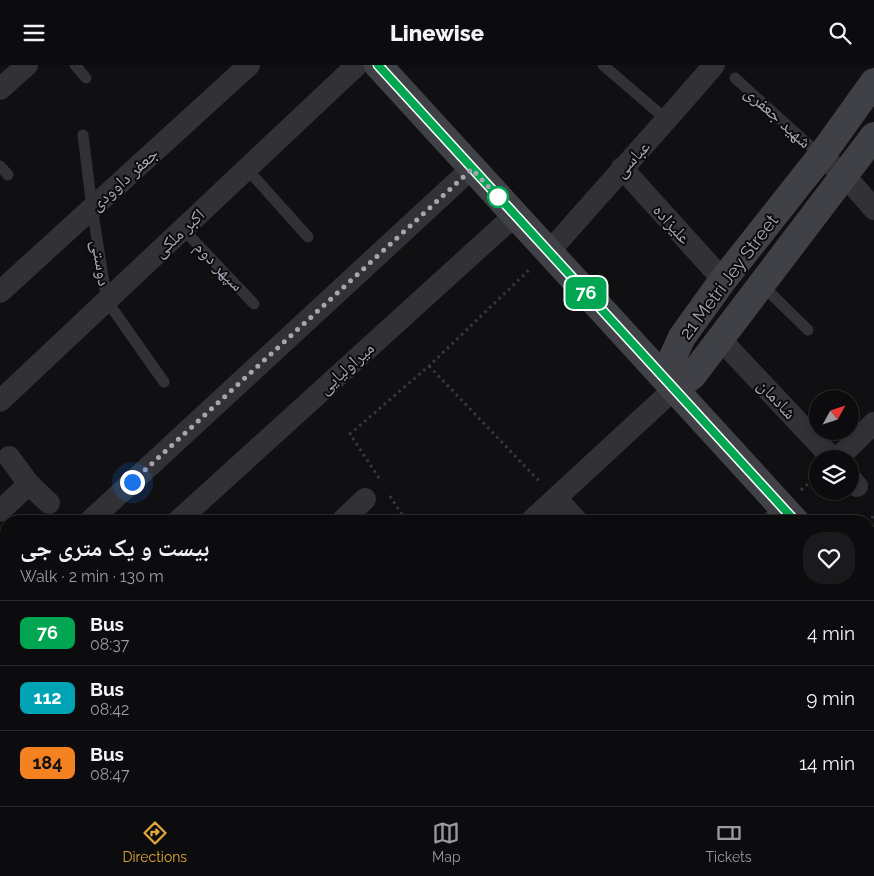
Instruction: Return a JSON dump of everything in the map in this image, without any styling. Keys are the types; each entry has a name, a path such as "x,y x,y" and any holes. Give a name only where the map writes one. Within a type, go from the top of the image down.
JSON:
{"main road":[{"path":"378,65 674,389 779,515"},
{"name":"21 Metri Jey Street","path":"674,389 672,359 682,337 723,280 821,156 874,82"},
{"name":"21 Metri Jey Street","path":"674,389 692,376 874,137"}],"street":[{"path":"0,89 28,65"},
{"name":"جعفر داوودی","path":"0,292 249,65"},
{"name":"اکبر ملکی","path":"0,401 357,65"},
{"name":"عباسی","path":"548,253 622,168 667,120 706,68"},
{"path":"821,156 845,176 874,209"},
{"name":"علیزاده","path":"622,168 723,280"},
{"path":"97,515 472,169"},
{"name":"میراولیایی","path":"185,515 515,215"},
{"name":"شادمان","path":"720,340 824,450"},
{"path":"538,515 674,389"},
{"path":"846,450 874,423"},
{"path":"10,457 29,484 49,503"},
{"path":"0,511 29,484"},
{"path":"556,498 572,515"},
{"path":"348,515 365,499"}],"lane":[{"path":"75,65 86,78"},
{"path":"603,65 667,120"},
{"name":"شهید جعفری","path":"735,78 821,156"},
{"name":"دوستی","path":"83,135 92,208 107,301"},
{"path":"0,166 8,175"},
{"path":"247,169 308,237"},
{"name":"سپهر دوم","path":"183,229 254,303"},
{"path":"762,285 808,330"},
{"path":"107,301 164,382"}],"path":[{"path":"350,434 429,366 548,253"},
{"path":"429,366 556,498"}],"bus line":[{"name":"76","path":"378,65 789,515"}],"route":[{"path":"132,482 472,169 498,197"}]}
